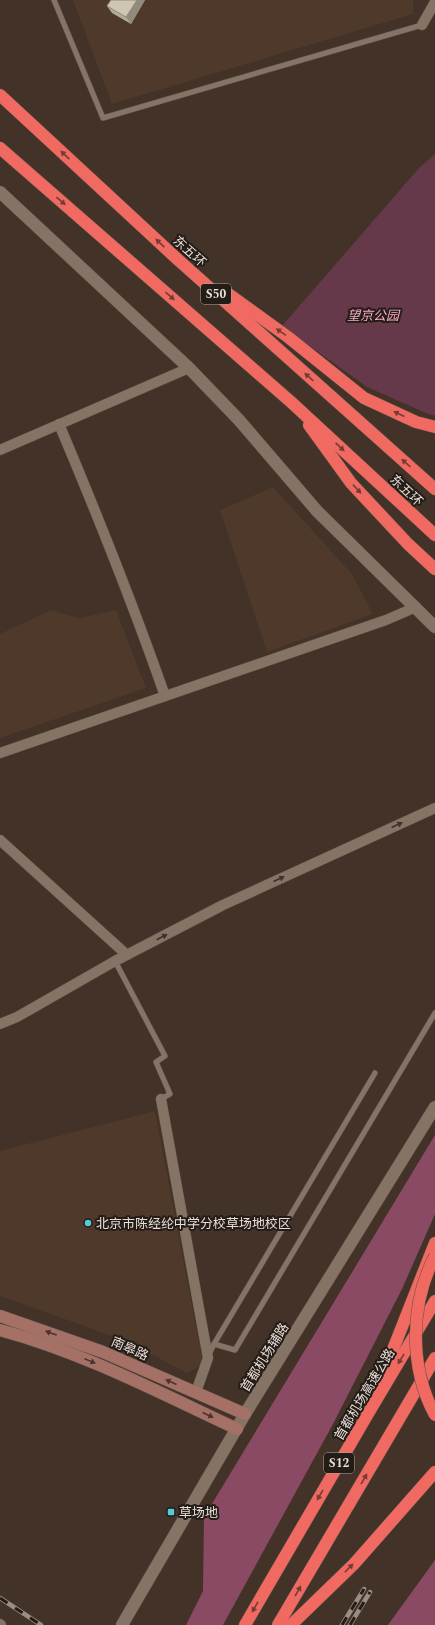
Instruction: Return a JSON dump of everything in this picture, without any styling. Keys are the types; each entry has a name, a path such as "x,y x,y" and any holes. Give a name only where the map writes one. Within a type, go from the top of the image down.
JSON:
{"highway":[{"name":"东五环","path":"0,94 175,257 435,489"},
{"name":"东五环","path":"0,148 291,402 435,534"},
{"path":"175,257 288,337 364,398 416,422 435,427"},
{"path":"291,402 351,483 408,544 435,569"},
{"path":"369,1412 435,1243"},
{"path":"435,1256 427,1271 420,1298 416,1326 416,1346 423,1388 435,1415"},
{"name":"首都机场高速公路","path":"245,1625 435,1301"},
{"name":"S12","path":"278,1625 435,1358"},
{"path":"291,1625 354,1564 435,1472"}],"main road":[{"name":"南皋路","path":"0,1316 103,1352 245,1414"},
{"path":"0,1330 92,1362 237,1429"}],"street":[{"path":"422,25 435,2"},
{"path":"0,192 189,368 239,420 317,511 435,627"},
{"path":"0,450 189,368"},
{"path":"59,424 104,530 165,696"},
{"path":"0,753 386,620 416,607"},
{"path":"0,1024 17,1017 115,961 223,905 435,808"},
{"path":"0,840 127,955"},
{"path":"160,1098 208,1358 196,1392"},
{"name":"首都机场辅路","path":"122,1625 245,1414 435,1107"}],"lane":[{"path":"54,0 103,118 422,25"},
{"path":"115,961 165,1056 156,1062 170,1094 160,1098"},
{"path":"214,1344 235,1350 435,1013"},
{"path":"208,1358 214,1344 375,1072"}],"shaded area":[{"path":"73,0 413,0 413,14 112,104"},
{"path":"273,487 352,574 373,614 267,652 220,510"},
{"path":"51,610 79,618 116,610 146,688 0,738 0,634"},
{"name":"北京市陈经纶中学分校草场地校区","path":"155,1111 203,1364 187,1373 126,1341 0,1296 0,1151"},
{"path":"435,1135 435,1214 402,1289 333,1424 223,1625 186,1625 203,1591 204,1517"},
{"path":"435,1560 435,1625 388,1625"}],"green space":[{"name":"望京公园","path":"435,154 435,416 367,387 282,326 419,168"}],"building":[{"path":"111,0 137,0 126,17 107,6"}],"railway":[{"path":"342,1625 364,1589"},
{"path":"350,1625 370,1592"},
{"path":"0,1598 41,1625"}],"place":[{"name":"北京市陈经纶中学分校草场地校区","path":"88,1223"},
{"name":"草场地","path":"171,1512"}]}
